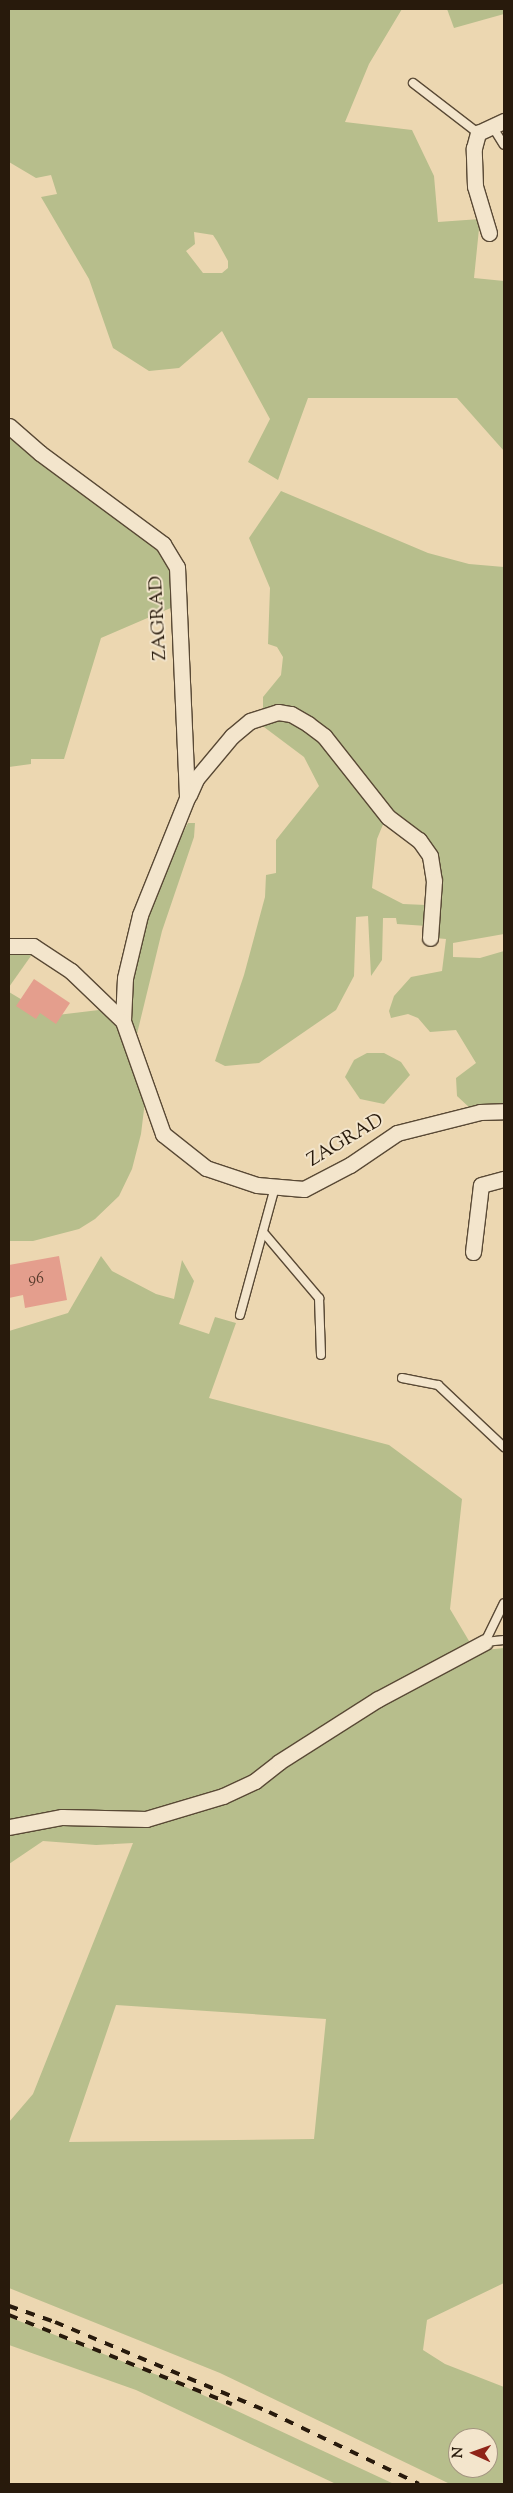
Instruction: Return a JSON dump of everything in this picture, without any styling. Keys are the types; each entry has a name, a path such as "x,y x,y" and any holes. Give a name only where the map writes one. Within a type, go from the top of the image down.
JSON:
{"street":[{"path":"489,233 475,186 474,148 478,133 498,123"},
{"name":"ZAGRAD","path":"9,426 40,453 163,544 177,567 187,798"},
{"name":"ZAGRAD","path":"430,938 434,881 430,856 419,840 388,817 324,736 308,724 291,714 278,712 250,721 232,736 196,779 140,915 125,978 123,1020 164,1134 206,1168 258,1185 304,1189 350,1165 396,1133 480,1112 504,1111"},
{"name":"ZAGRAD","path":"9,946 33,946 71,971 123,1020"},
{"path":"473,1252 482,1185 504,1179"},
{"path":"9,1827 62,1817 146,1819 223,1796 255,1781 279,1762 378,1699 485,1642"}],"lane":[{"path":"413,83 478,133"},
{"path":"498,123 504,145"},
{"path":"240,1315 275,1187"},
{"path":"263,1232 319,1298 321,1355"},
{"path":"402,1378 438,1386 504,1447"},
{"path":"485,1642 504,1603"},
{"path":"485,1642 504,1640"}],"green space":[{"path":"9,9 402,9 369,64 345,122 412,130 434,176 438,222 480,219 474,278 504,281 504,451 457,398 308,398 278,480 248,462 270,419 222,331 179,368 149,371 113,348 89,279 41,197 57,194 51,175 36,178 9,162","holes":["194,232 213,235 228,261 228,268 222,273 203,273 186,251 195,244"]},
{"path":"447,9 504,9 504,14 454,28"},
{"path":"9,432 142,531 170,564 173,607 101,638 64,759 31,759 31,764 9,767"},
{"path":"281,491 428,553 469,564 504,567 504,934 453,943 453,957 480,958 504,951 504,1107 471,1109 457,1096 456,1078 476,1063 456,1030 430,1032 418,1018 408,1014 391,1018 389,1011 394,996 411,977 442,971 446,939 435,938 436,863 391,816 320,728 263,710 263,697 281,675 283,657 277,647 268,644 270,588 249,538"},
{"path":"277,715 307,727 384,822 377,839 372,888 403,904 426,905 427,926 397,924 396,918 383,918 382,960 371,976 368,916 356,917 354,976 336,1010 259,1063 225,1066 215,1061 244,975 265,897 266,875 276,873 276,840 319,786 304,757 256,721"},
{"path":"188,823 195,823 194,837 162,931 136,1038 128,1012 129,980 154,889"},
{"path":"9,949 33,953 9,987"},
{"path":"9,992 49,1016 99,1010 122,1031 146,1093 141,1134 132,1169 119,1196 95,1219 79,1229 33,1241 9,1241"},
{"path":"367,1053 384,1053 401,1062 410,1075 384,1104 360,1099 345,1077 354,1060"},
{"path":"101,1256 112,1271 156,1294 174,1299 182,1260 194,1281 179,1324 209,1334 215,1317 236,1323 209,1398 389,1445 462,1499 450,1609 475,1651 504,1648 504,2283 427,2320 423,2350 445,2364 504,2387 504,2484 450,2484 220,2373 9,2288 9,2122 33,2094 133,1843 96,1845 43,1841 9,1864 9,1331 68,1313","holes":["116,2005 326,2019 314,2139 69,2142"]},
{"path":"9,2317 175,2382 394,2484 336,2484 136,2390 9,2345"}],"building":[{"path":"34,979 70,1003 56,1024 40,1013 36,1019 16,1006"},
{"path":"59,1256 67,1300 25,1308 23,1295 9,1298 9,1265"}],"railway":[{"path":"9,2306 55,2322 269,2412 419,2484"},
{"path":"9,2315 232,2404"}]}
